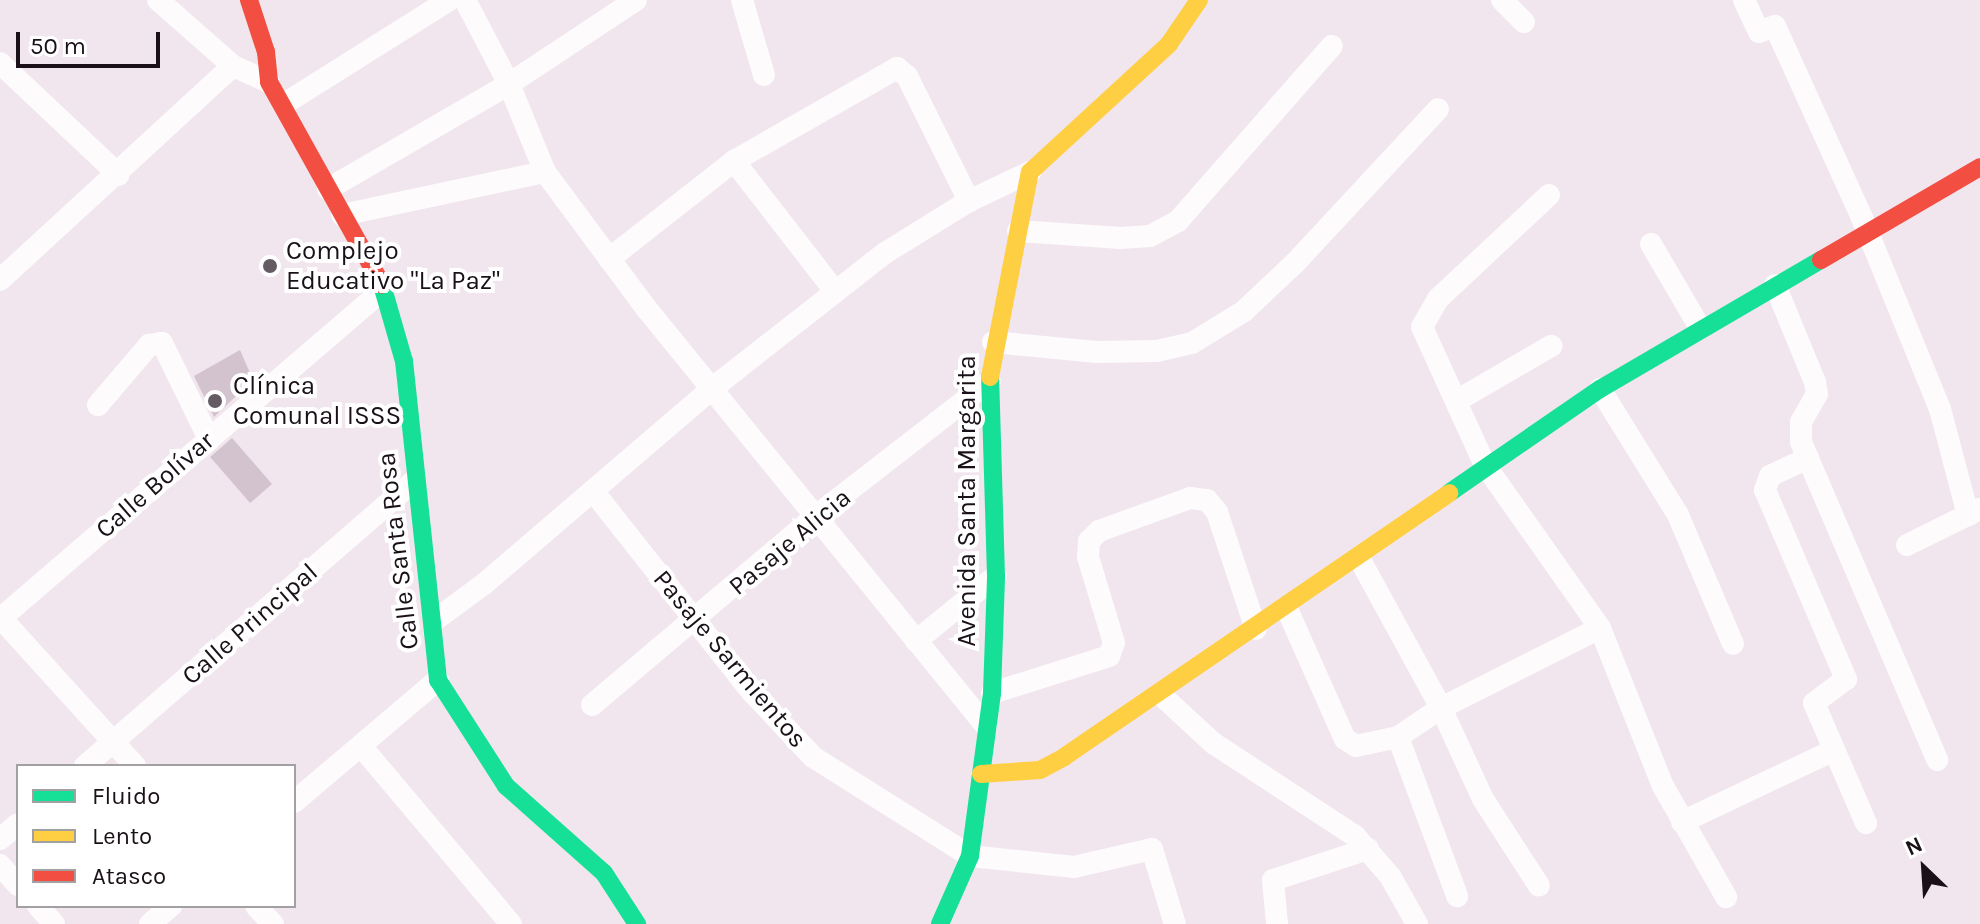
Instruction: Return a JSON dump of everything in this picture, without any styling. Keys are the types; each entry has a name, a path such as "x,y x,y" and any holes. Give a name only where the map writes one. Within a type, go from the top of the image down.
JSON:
{"street":[{"path":"158,0 233,66 269,82 266,52 249,0"},
{"path":"284,104 449,0"},
{"path":"465,0 509,84 545,172 609,259 986,726"},
{"path":"328,189 509,84 636,0"},
{"path":"742,0 764,75"},
{"path":"435,620 714,387 835,291 969,201 1030,172 1169,44 1199,0"},
{"path":"1502,0 1524,22"},
{"path":"1744,0 1759,32 1775,26 1940,409 1974,512 1907,545"},
{"path":"1018,231 1121,238 1150,236 1178,221 1332,46"},
{"path":"0,63 119,175"},
{"path":"0,280 119,175 233,66"},
{"path":"609,259 734,161 897,68 907,76 969,201"},
{"name":"Calle Santa Rosa","path":"269,82 284,104 384,289 404,361 414,481 435,620 438,680 506,786 604,873 637,924"},
{"path":"993,342 1097,352 1157,351 1192,343 1244,311 1285,272 1438,109"},
{"path":"734,161 835,291"},
{"path":"981,774 1040,770 1161,695 1359,558 1485,465 1600,389 1699,326 1980,167"},
{"path":"342,215 545,172"},
{"name":"Avenida Santa Margarita","path":"940,924 970,856 992,693 996,576 990,381 993,342 1030,172"},
{"path":"1549,195 1470,266 1423,317 1425,336 1458,400 1485,465 1600,628 1682,822 1726,897"},
{"path":"1651,244 1699,326"},
{"path":"1775,285 1815,382 1817,394 1799,432 1937,760"},
{"name":"Calle Bolívar","path":"0,618 384,289"},
{"path":"98,405 149,345 162,343 209,439"},
{"path":"1458,400 1551,346"},
{"name":"Pasaje Alicia","path":"592,705 696,622 816,516 990,381"},
{"path":"1600,389 1678,515 1733,644"},
{"path":"1808,458 1770,476 1765,490 1846,679 1814,703 1866,823"},
{"name":"Calle Principal","path":"87,764 414,481"},
{"name":"Pasaje Sarmientos","path":"593,491 696,622 813,757 970,856"},
{"path":"992,693 1109,656 1114,643 1088,557 1089,541 1099,531 1190,498 1207,500 1217,512 1256,629"},
{"path":"1359,558 1441,708 1483,799 1539,886"},
{"path":"916,641 996,576"},
{"path":"1287,609 1349,743 1398,737 1441,708 1600,628"},
{"path":"0,618 133,764"},
{"path":"296,800 438,680"},
{"path":"1161,695 1228,754 1309,803 1368,849 1417,924"},
{"path":"1398,737 1457,896"},
{"path":"361,746 511,924"},
{"path":"1682,822 1834,750"},
{"path":"0,839 16,826"},
{"path":"970,856 1074,867 1152,849 1175,924"},
{"path":"1277,924 1273,880 1368,849"},
{"path":"0,865 16,883"},
{"path":"40,908 54,924"},
{"path":"150,924 169,908"},
{"path":"258,908 273,924"}],"building":[{"name":"Clínica Comunal ISSS","path":"240,350 253,380 214,417 194,376"},
{"path":"232,438 272,484 250,503 210,457"}],"traffic: fast":[{"path":"1449,493 1600,389 1821,260"},
{"path":"382,285 404,361 438,680 506,786 604,873 637,924"},
{"path":"940,924 970,856 992,693 996,576 990,377"}],"traffic: slow":[{"path":"990,377 1030,172 1169,44 1199,0"},
{"path":"981,774 1040,770 1064,757 1449,493"}],"traffic: jam":[{"path":"249,0 266,52 269,82 382,285"},
{"path":"1821,260 1980,167"}],"place":[{"name":"Complejo Educativo \"La Paz\"","path":"270,266"},
{"name":"Clínica Comunal ISSS","path":"215,401"}]}
